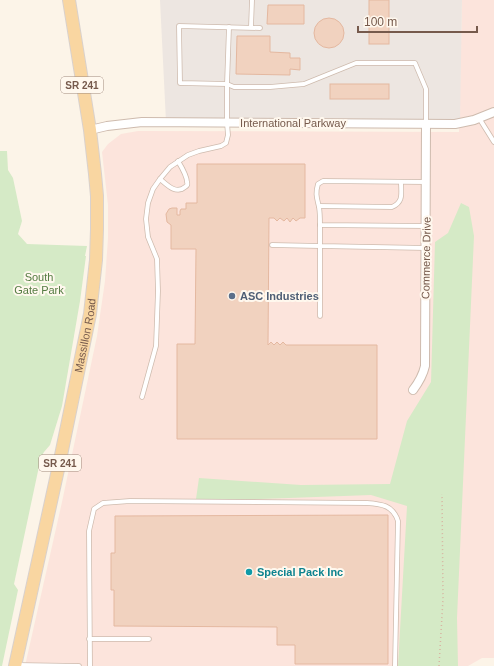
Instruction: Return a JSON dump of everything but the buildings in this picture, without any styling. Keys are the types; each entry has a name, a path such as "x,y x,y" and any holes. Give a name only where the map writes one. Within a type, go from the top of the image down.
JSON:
{"main road":[{"name":"Massillon Road","path":"15,666 68,427 90,314 96,260 98,228 97,196 90,130 69,0"}],"street":[{"name":"International Parkway","path":"90,130 142,122 455,124 479,118 494,112"},
{"name":"Commerce Drive","path":"413,390 421,379 425,366 426,124"}],"lane":[{"path":"251,28 252,0"},
{"path":"260,28 180,26 180,84 227,84 234,87 270,88 304,84 356,63 415,63 426,89 426,124"},
{"path":"142,397 156,346 158,292 157,259 148,237 146,219 148,203 153,189 170,167 178,161 199,151 221,146 226,143 228,134 227,84 229,27"},
{"path":"479,118 494,142"},
{"path":"160,179 172,188 178,190 183,189 187,185 188,181 178,161"},
{"path":"320,316 320,225 319,206 316,196 318,184 323,181 426,182"},
{"path":"319,206 392,207 400,201 401,182"},
{"path":"320,225 426,226"},
{"path":"272,245 426,248"},
{"path":"90,666 89,531 94,510 103,503 130,501 367,503 380,504 394,511 398,521 395,666"},
{"path":"89,639 149,639"},
{"path":"15,666 79,666"}],"path":[{"path":"439,666 443,599 442,494"}],"shaded area":[{"path":"160,0 462,0 460,123 166,122"},
{"path":"462,0 494,0 494,658 482,658 468,666 25,666 97,336 105,281 108,238 108,205 102,152 108,144 121,134 138,131 459,132"}],"green space":[{"name":"South Gate Park","path":"0,151 7,151 8,170 13,178 22,221 18,234 27,244 87,246 80,301 62,406 50,445 41,457 14,584 18,590 2,666 0,666"},
{"path":"461,203 469,207 474,236 457,618 458,666 398,666 407,506 371,495 236,500 196,499 199,478 301,485 390,484 407,421 431,382 435,242 448,233"}],"place":[{"name":"ASC Industries","path":"232,296"},
{"name":"Special Pack Inc","path":"249,572"}]}
